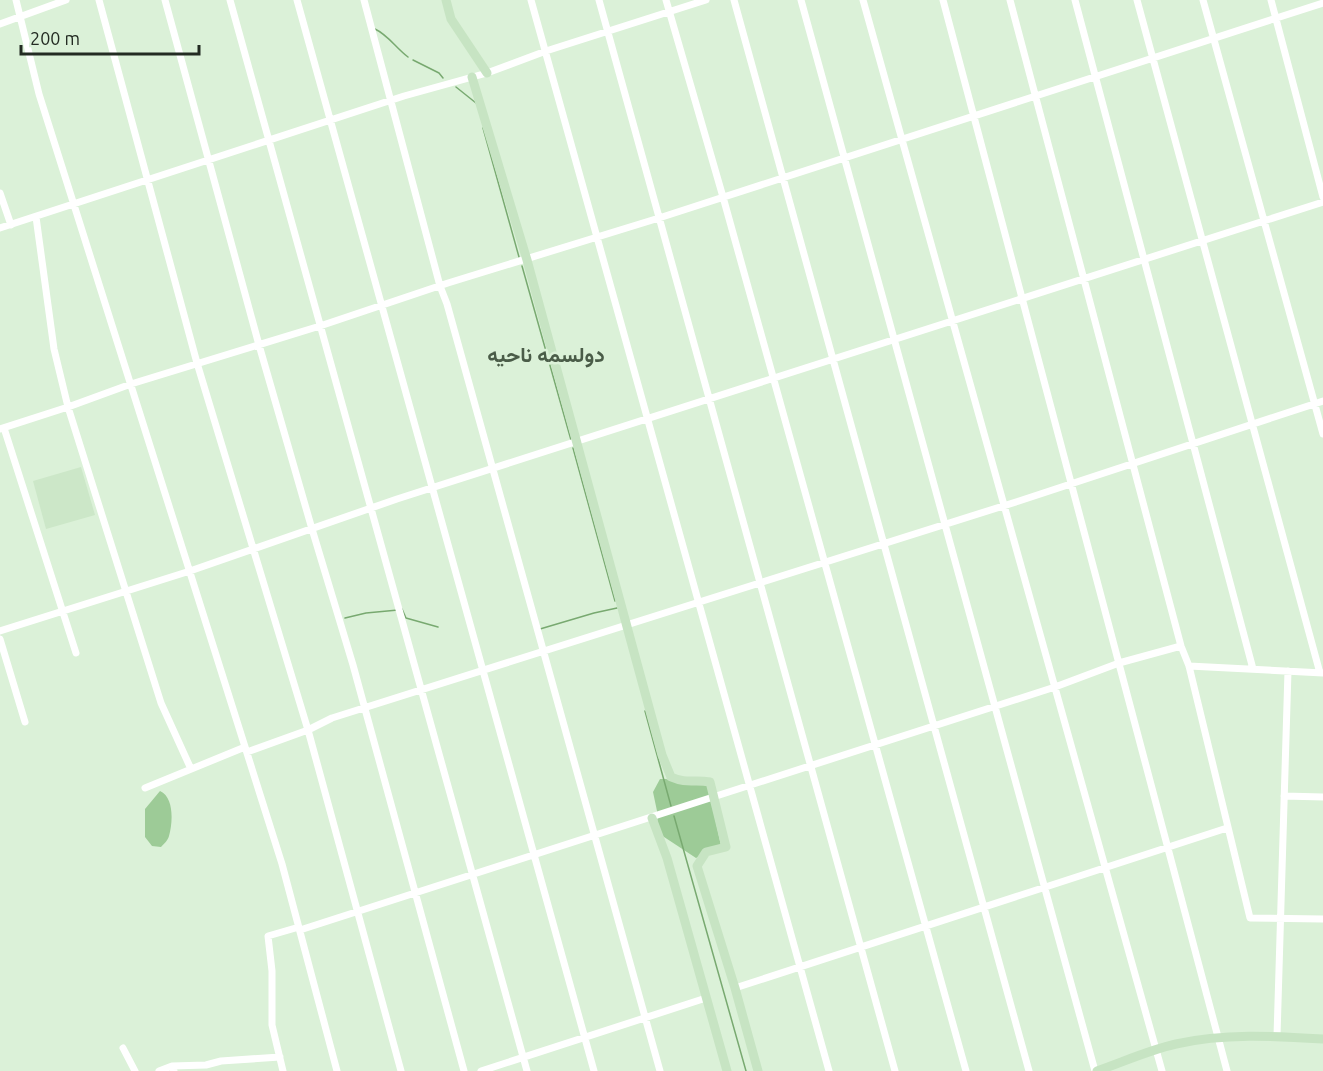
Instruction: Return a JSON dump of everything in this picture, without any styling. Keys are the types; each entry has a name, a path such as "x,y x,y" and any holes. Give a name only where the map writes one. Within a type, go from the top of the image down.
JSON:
{"street":[{"path":"16,0 39,94 282,864 337,1071"},
{"path":"0,24 66,0"},
{"path":"99,0 197,363 308,730 401,1071"},
{"path":"165,0 259,345 365,709 464,1071"},
{"path":"230,0 527,1071"},
{"path":"297,0 594,1071"},
{"path":"364,0 440,286 447,304 660,1071"},
{"path":"446,0 450,19 487,72"},
{"path":"531,0 829,1071"},
{"path":"599,0 895,1071"},
{"path":"666,0 966,1071"},
{"path":"0,228 706,0"},
{"path":"734,0 1029,1071"},
{"path":"801,0 1096,1071 1174,1044 1219,1037 1277,1036 1323,1039"},
{"path":"863,0 1162,1071"},
{"path":"943,0 1227,1071"},
{"path":"1010,0 1132,464 1181,646 1189,666 1250,918 1323,920"},
{"path":"1075,0 1253,669"},
{"path":"1137,0 1322,673 1189,666"},
{"path":"1203,0 1323,435"},
{"path":"0,631 190,571 370,508 953,322 1323,199 1271,0"},
{"path":"76,653 2,428 130,384 659,218 1323,3"},
{"path":"472,77 526,260 662,755 671,777 685,783 699,780 710,782 726,848 706,852 697,866 758,1071"},
{"path":"0,193 10,225"},
{"path":"36,217 54,349 68,407 161,703 191,769"},
{"path":"145,788 191,769 308,730 332,718 1005,506 1323,401"},
{"path":"0,639 26,722"},
{"path":"284,1071 272,1025 272,971 268,936 357,912 1055,687 1119,663 1181,646"},
{"path":"1277,1036 1288,671"},
{"path":"1284,796 1323,797"},
{"path":"652,818 667,858 727,1071"},
{"path":"735,988 1227,828"},
{"path":"481,1071 706,998"},
{"path":"123,1048 135,1071"},
{"path":"159,1071 207,1068 221,1061 280,1057"}],"shaded area":[{"path":"81,467 95,515 46,529 33,481"}],"green space":[{"path":"660,779 685,785 708,785 721,846 696,858 658,833 653,792"},
{"path":"160,791 168,799 172,817 168,837 161,847 152,846 145,837 145,809"}],"waterway":[{"path":"375,29 408,57"},
{"path":"413,60 439,73 443,78"},
{"path":"456,87 476,103"},
{"path":"483,128 519,257"},
{"path":"522,266 571,440"},
{"path":"573,448 615,601"},
{"path":"540,629 617,608"},
{"path":"402,609 406,618 438,627"},
{"path":"345,618 366,613 398,610"},
{"path":"645,711 671,806"},
{"path":"674,816 746,1071"}],"district":[{"name":"دولسمه ناحیه","path":"546,354"}]}
